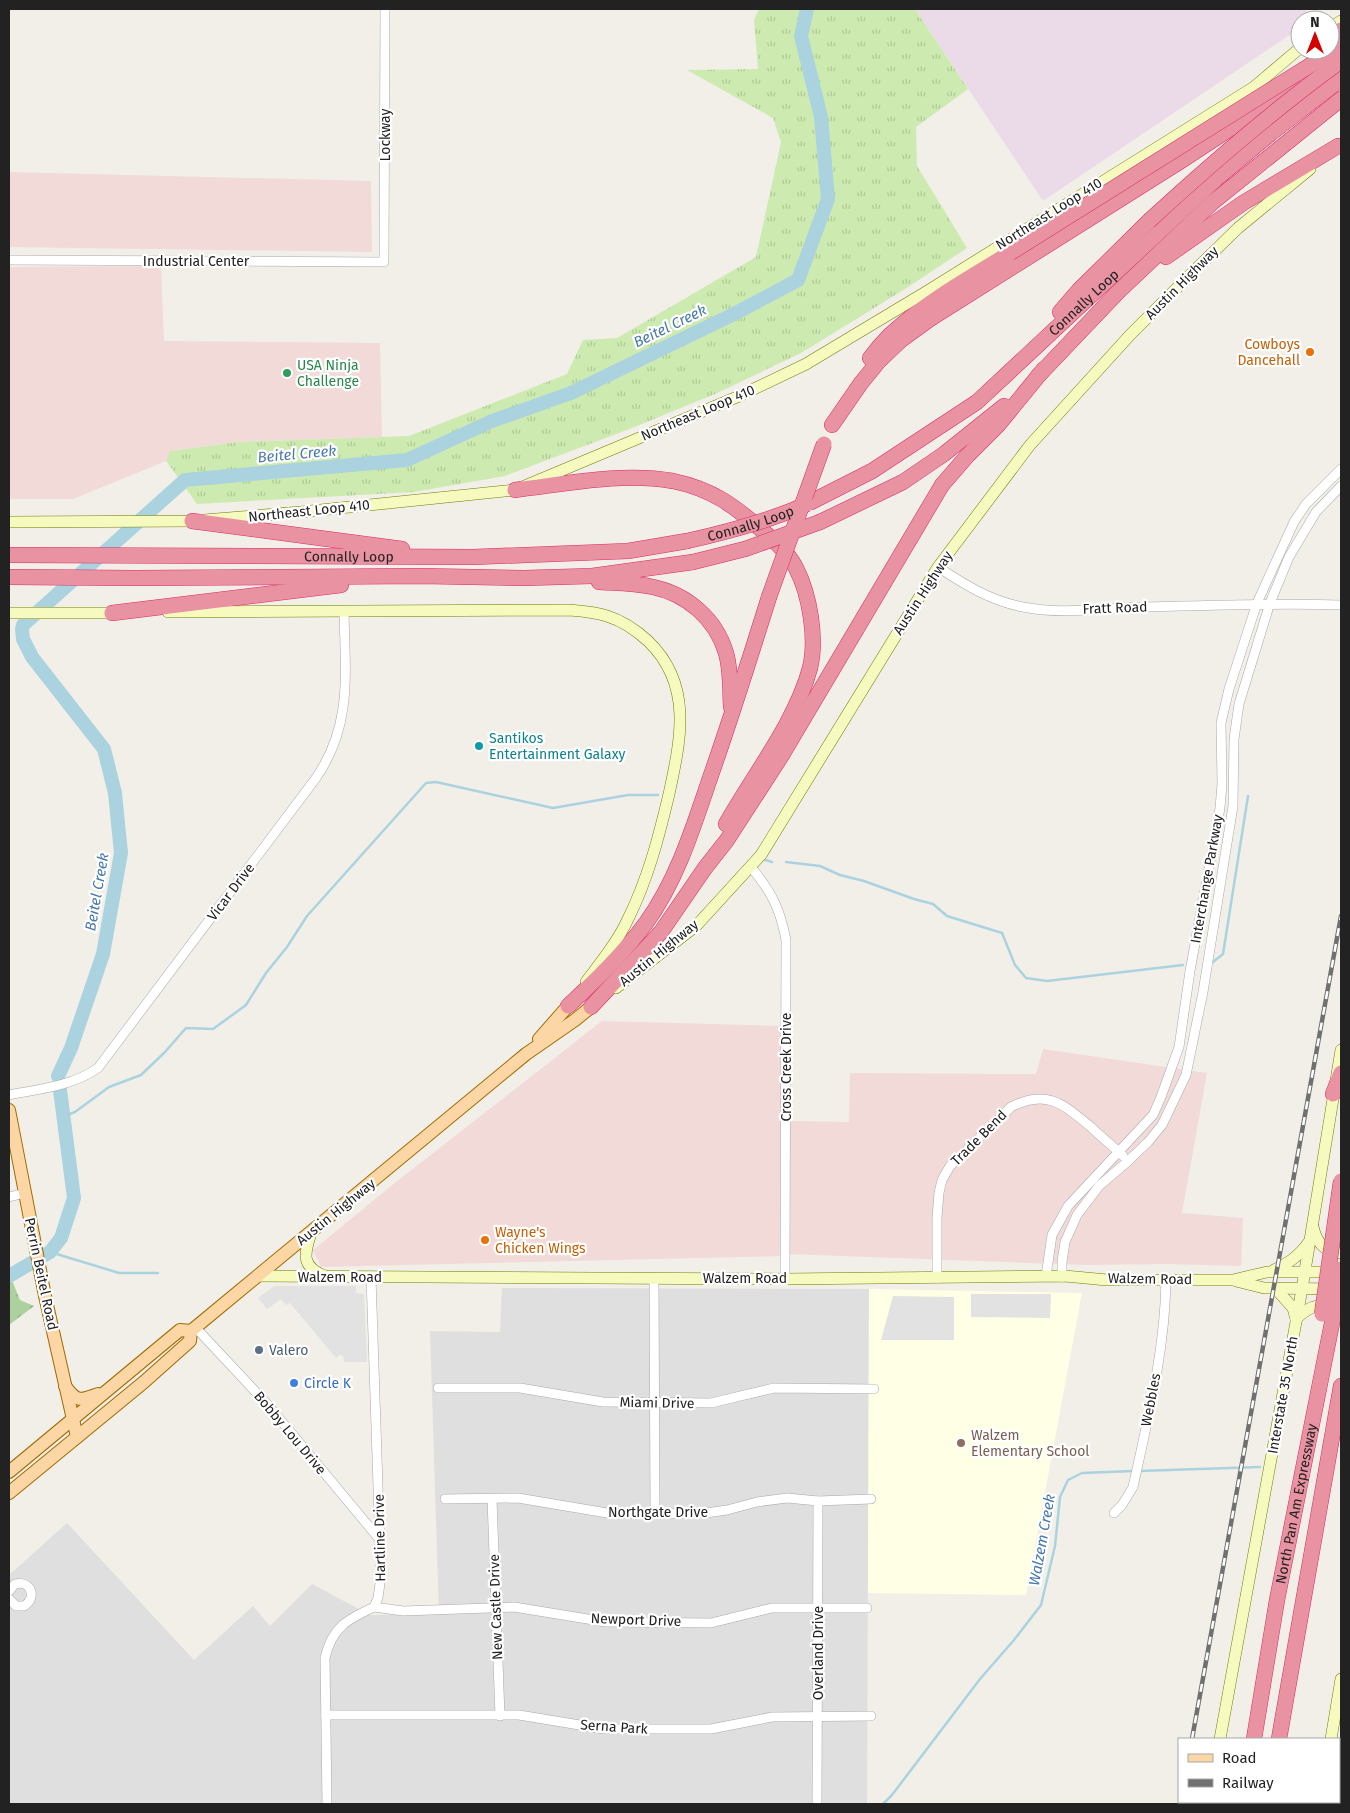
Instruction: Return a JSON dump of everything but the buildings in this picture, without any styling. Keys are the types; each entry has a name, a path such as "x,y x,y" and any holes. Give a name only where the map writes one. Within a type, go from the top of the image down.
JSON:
{"highway":[{"path":"568,1006 609,967 640,930 673,878 693,828 731,718 769,597 824,444 852,384 868,360 890,335 945,293 1341,46"},
{"path":"1254,113 1310,60"},
{"path":"832,425 860,383 901,340 930,319 1181,162 1254,113 1341,62"},
{"path":"1008,372 1079,290 1149,221 1216,159 1297,92 1341,62"},
{"name":"Connally Loop","path":"9,555 473,557 628,551 721,534 780,516 872,471 977,402 1216,179 1270,134 1341,80"},
{"path":"1297,134 1341,99"},
{"path":"1297,134 1341,113"},
{"name":"Connally Loop","path":"9,577 422,576 524,578 592,576 693,562 745,549 820,522 903,482 944,454 1006,404 1044,369 1118,292 1214,202 1297,134"},
{"path":"1118,292 1243,203 1340,145"},
{"path":"590,1007 661,932 704,868 727,840 782,755 942,485 999,424 1044,369"},
{"path":"515,490 629,478 673,481 695,487 739,509 777,543 796,568 809,603 812,637 810,668 795,709 728,820 704,868"},
{"path":"192,521 473,557"},
{"path":"112,613 422,576"},
{"path":"524,578 625,583 653,587 688,601 710,622 726,653 729,668 731,718"},
{"path":"1334,1094 1341,1074"},
{"path":"1332,1311 1341,1181"},
{"name":"North Pan Am Expressway","path":"1254,1738 1292,1522 1341,1271"},
{"name":"North Pan Am Expressway","path":"1279,1738 1341,1386"},
{"path":"1332,1445 1341,1408"},
{"path":"1289,1738 1302,1666 1314,1545"}],"main road":[{"name":"Northeast Loop 410","path":"9,522 192,521 515,490 737,397 806,364 926,292 1254,87 1290,56"},
{"name":"Austin Highway","path":"9,1472 180,1330 193,1329 526,1054 575,1020 696,926 761,855 938,567 1030,445 1130,335 1238,228 1340,145"},
{"name":"Austin Highway","path":"344,611 569,610 606,616 624,623 638,632 656,649 665,661 679,695 680,739 674,772 660,835 643,886 628,921 601,961 568,1006 526,1054"},
{"path":"9,613 344,611"},
{"name":"Interstate 35 North","path":"1220,1738 1305,1273 1341,1050"},
{"name":"Perrin Beitel Road","path":"9,1110 31,1230 64,1386 77,1437"},
{"path":"1313,1226 1317,1239 1322,1246 1328,1251 1341,1253"},
{"path":"311,1233 305,1252 306,1261 313,1270 326,1277"},
{"path":"1267,1272 1287,1264 1302,1252 1310,1240"},
{"name":"Walzem Road","path":"258,1276 785,1279 1046,1276 1233,1280 1267,1272 1305,1273 1341,1271"},
{"name":"Walzem Road","path":"1233,1280 1264,1288 1341,1289"},
{"path":"1275,1288 1293,1308 1296,1319 1313,1306 1323,1305 1332,1311"},
{"name":"Austin Highway","path":"9,1493 144,1382 190,1341 193,1329"},
{"path":"64,1386 72,1396 78,1399 84,1399 109,1389"},
{"path":"1331,1738 1341,1679"}],"street":[{"name":"Lockway","path":"384,262 385,9"},
{"name":"Industrial Center","path":"9,260 384,262"},
{"name":"Interchange Parkway","path":"1046,1276 1050,1244 1060,1219 1074,1200 1153,1115 1162,1097 1179,1047 1190,971 1220,808 1222,784 1221,723 1229,689 1257,603 1294,522 1306,504 1341,469"},
{"name":"Interchange Parkway","path":"1062,1277 1065,1242 1077,1215 1099,1186 1129,1161 1162,1125 1186,1075 1203,992 1233,806 1234,739 1239,704 1270,603 1289,556 1316,512 1341,486"},
{"name":"Fratt Road","path":"938,567 961,583 987,596 1024,607 1042,610 1257,603 1341,605"},
{"name":"Vicar Drive","path":"9,1095 66,1084 98,1068 316,778 331,752 342,721 345,688 344,611"},
{"name":"Cross Creek Drive","path":"750,866 774,899 783,926 787,955 785,1279"},
{"name":"Trade Bend","path":"936,1278 937,1218 942,1180 950,1166 1011,1107 1024,1102 1040,1100 1060,1103 1129,1161"},
{"path":"9,1197 25,1193"},
{"name":"Hartline Drive","path":"371,1277 381,1542 380,1590 374,1607"},
{"path":"654,1278 655,1514"},
{"name":"Webbles","path":"1114,1513 1128,1496 1133,1487 1137,1472 1162,1340 1166,1280"},
{"name":"Bobby Lou Drive","path":"193,1329 268,1405 381,1542"},
{"name":"Miami Drive","path":"438,1388 520,1388 603,1402 712,1403 774,1388 874,1389"},
{"name":"Northgate Drive","path":"445,1499 518,1498 607,1513 655,1514 706,1513 786,1498 818,1501 871,1499"},
{"name":"New Castle Drive","path":"492,1499 500,1716"},
{"name":"Overland Drive","path":"817,1804 818,1501"},
{"path":"9,1589 18,1583 26,1584 31,1590 32,1597 28,1604 20,1607 13,1604 9,1599"},
{"path":"327,1804 325,1658 332,1637 338,1628 351,1618 374,1607"},
{"name":"Newport Drive","path":"374,1607 403,1610 514,1607 606,1622 702,1623 711,1623 772,1608 867,1608"},
{"name":"Serna Park","path":"326,1715 519,1715 604,1729 711,1729 772,1717 870,1716"}],"shaded area":[{"path":"915,9 1305,9 1290,10 1290,35 1043,201"},
{"path":"9,172 371,181 372,252 9,247"},
{"path":"161,266 164,341 380,343 382,437 238,442 171,451 166,461 73,499 9,499 9,267"},
{"path":"602,1021 781,1026 781,1256 321,1267 313,1250 396,1182"},
{"path":"1043,1049 1207,1073 1182,1213 1243,1218 1241,1266 1169,1264 1087,1265 788,1254 790,1121 849,1122 850,1073 1036,1074"},
{"path":"274,1286 356,1286 356,1293 364,1294 367,1362 344,1362 343,1356 339,1355 336,1358 290,1303 286,1305 281,1299 267,1309 258,1298"},
{"path":"502,1288 869,1289 867,1804 9,1804 9,1575 67,1523 194,1660 253,1606 270,1626 312,1584 370,1615 439,1614 430,1331 500,1332"},
{"name":"Walzem Elementary School","path":"869,1289 1082,1293 1026,1595 868,1593"},
{"path":"971,1294 1051,1294 1050,1318 971,1317"},
{"path":"893,1296 954,1297 954,1340 881,1340"}],"green space":[{"path":"759,9 915,9 968,89 916,127 917,166 967,248 905,289 801,353 715,394 627,430 505,476 414,492 197,504 166,461 170,451 238,442 409,436 567,374 583,340 617,338 756,257 781,142 773,118 687,70 758,69 754,20"},
{"path":"9,1273 20,1300 34,1306 9,1325"}],"waterway":[{"name":"Beitel Creek","path":"58,1076 71,1048 103,954 121,853 115,793 104,749 32,657 23,639 23,625 185,480 407,460 492,421 571,393 734,314 798,280 828,199 821,117 801,36 807,9"},
{"path":"62,1117 75,1112 109,1087 141,1075 186,1028 213,1029 246,1005 266,973 287,947 307,916 426,783 436,782 553,808 628,795 658,795"},
{"path":"1213,962 1223,954 1248,796"},
{"path":"762,859 772,862"},
{"path":"786,862 820,866 840,875 933,904 947,916 1002,933 1015,965 1026,978 1047,981 1183,965"},
{"name":"Beitel Creek","path":"9,1276 50,1252 61,1238 74,1198 60,1090"},
{"path":"50,1252 119,1273 158,1273"},
{"name":"Walzem Creek","path":"1139,1471 1260,1467"},
{"name":"Walzem Creek","path":"883,1804 892,1795 980,1679 1041,1605 1055,1546 1060,1497 1068,1480 1082,1473 1133,1471"}],"railway":[{"path":"1192,1738 1341,916"}],"place":[{"name":"Cowboys Dancehall","path":"1310,352"},
{"name":"USA Ninja Challenge","path":"287,373"},
{"name":"Santikos Entertainment Galaxy","path":"479,746"},
{"name":"Wayne's Chicken Wings","path":"485,1240"},
{"name":"Valero","path":"259,1350"},
{"name":"Circle K","path":"294,1383"},
{"name":"Walzem Elementary School","path":"961,1443"}]}
